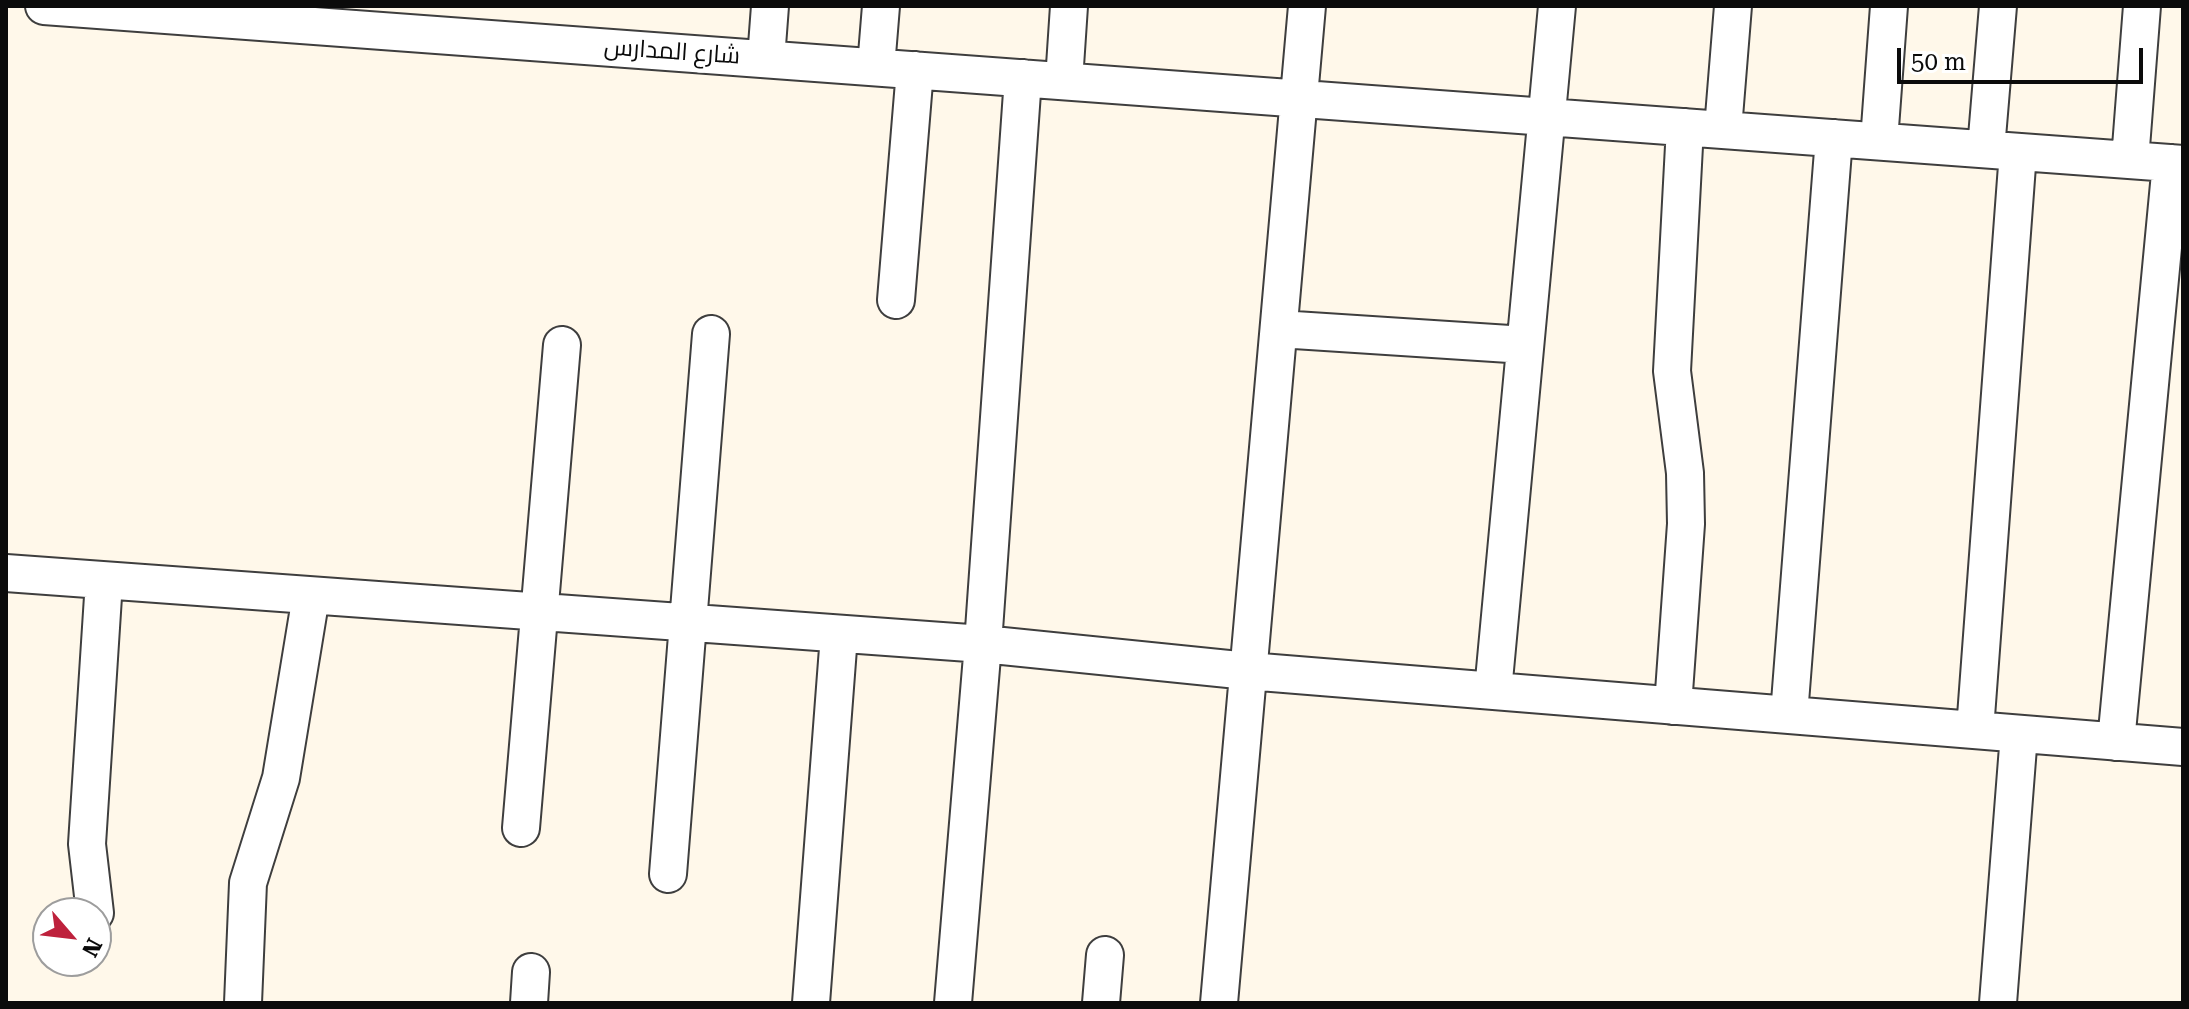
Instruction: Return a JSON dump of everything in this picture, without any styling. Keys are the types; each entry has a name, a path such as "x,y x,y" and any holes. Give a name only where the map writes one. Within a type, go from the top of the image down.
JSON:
{"street":[{"name":"شارع المدارس","path":"44,6 475,22 766,59 2177,163"},
{"path":"766,59 770,6"},
{"path":"876,67 881,6"},
{"path":"1064,81 1069,6"},
{"path":"1219,1003 1307,6"},
{"path":"1493,691 1557,6"},
{"path":"1723,129 1733,6"},
{"path":"1879,141 1889,6"},
{"path":"1975,730 2002,150 1998,6"},
{"path":"2130,160 2142,6"},
{"path":"896,300 915,70"},
{"path":"953,1003 983,644 1023,78"},
{"path":"1673,706 1686,524 1685,473 1672,371 1685,127"},
{"path":"1789,715 1834,138"},
{"path":"2116,742 2177,163"},
{"path":"1279,329 1525,345"},
{"path":"668,874 711,334"},
{"path":"521,828 562,345"},
{"path":"10,565 104,581 983,644 1248,671 2183,747"},
{"path":"93,897 87,844 104,581"},
{"path":"243,1003 248,883 281,778 311,596"},
{"path":"811,1003 839,635"},
{"path":"1998,1003 2019,734"},
{"path":"1101,1003 1105,955"}]}
